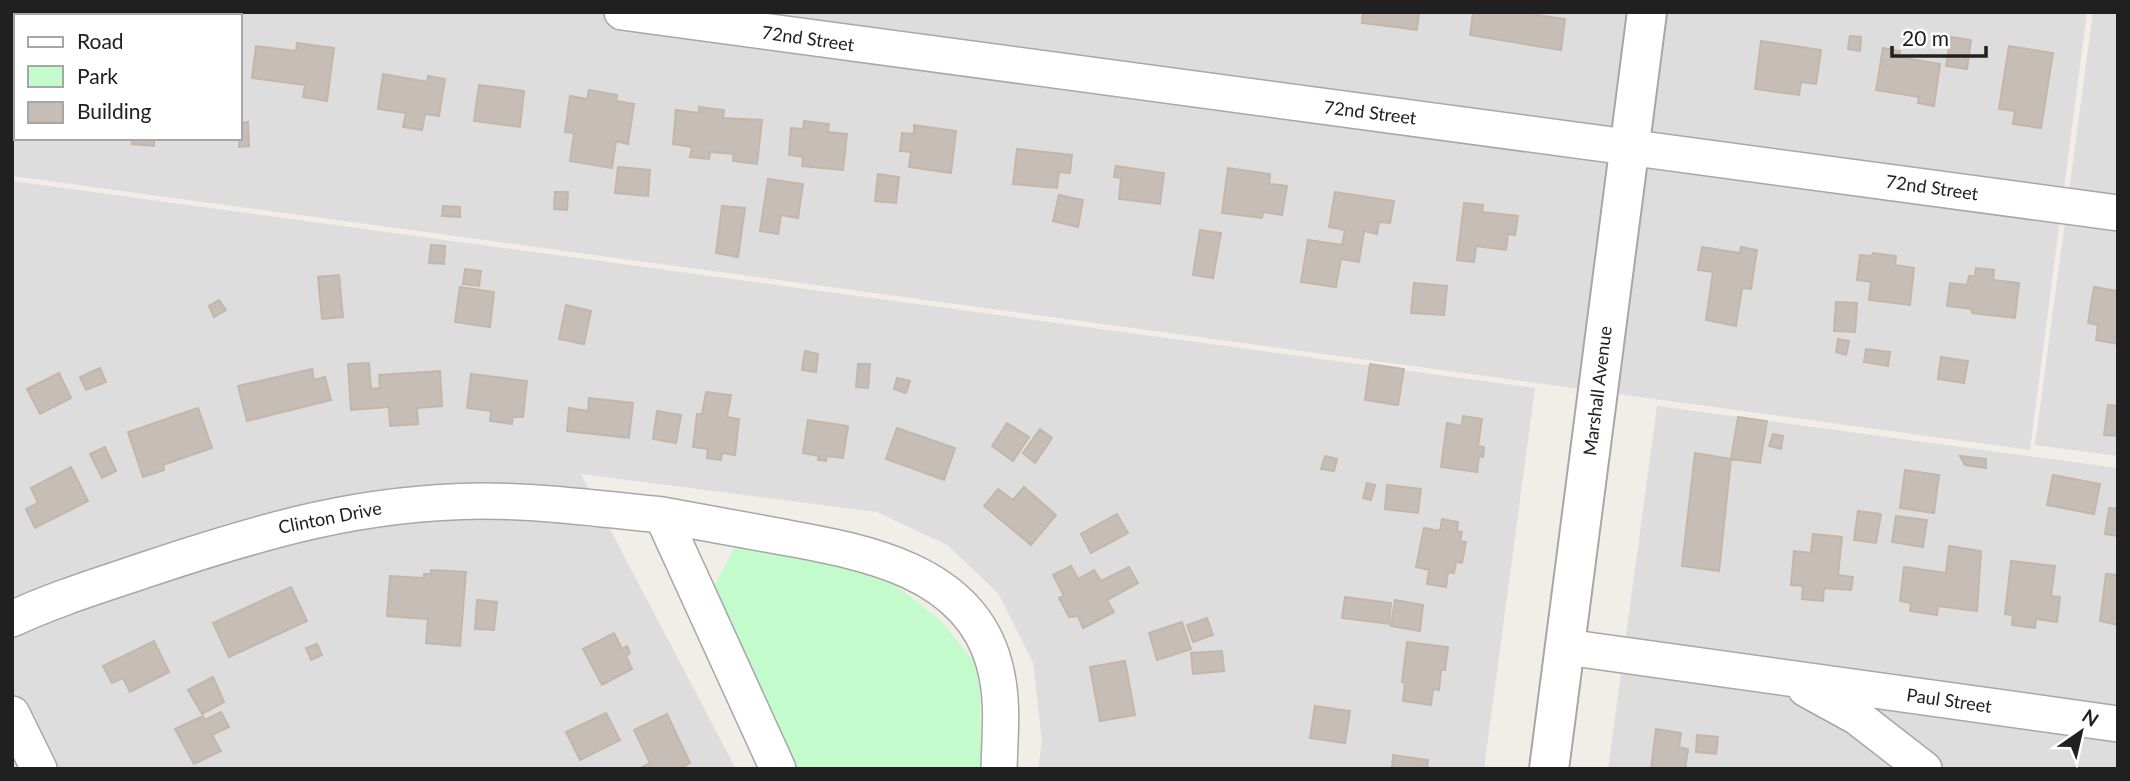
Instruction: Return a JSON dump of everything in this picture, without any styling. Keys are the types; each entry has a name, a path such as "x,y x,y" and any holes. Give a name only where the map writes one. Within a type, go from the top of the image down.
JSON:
{"street":[{"name":"72nd Street","path":"622,12 2118,213"},
{"name":"Marshall Avenue","path":"1549,769 1647,12"},
{"name":"Clinton Drive","path":"12,620 48,603 275,528 360,509 483,501 662,515 843,548 888,560 932,583 959,604 979,630 993,660 1001,692 999,769"},
{"path":"662,515 778,769"},
{"name":"Paul Street","path":"1566,647 2118,724"},
{"name":"Paul Street","path":"1780,677 1857,717 1924,769"},
{"path":"12,714 39,769"}],"shaded area":[{"path":"12,12 2087,12 2030,450 12,176"},
{"path":"2093,12 2118,12 2118,456 2035,445"},
{"path":"12,181 1535,388 1484,769 1038,769 1042,742 1033,663 998,593 947,545 877,512 581,474 736,769 12,769"},
{"path":"1657,406 2118,468 2118,769 1608,769"}],"green space":[{"path":"735,547 844,567 894,584 940,620 979,668 982,769 793,769 710,594"}],"building":[{"path":"12,12 20,12 14,14 14,51"},
{"path":"1363,12 1419,12 1417,30 1362,23"},
{"path":"1473,12 1536,12 1537,15 1565,19 1561,50 1470,35"},
{"path":"1850,36 1861,37 1860,51 1848,49"},
{"path":"1951,37 1971,40 1967,69 1946,66"},
{"path":"1761,41 1821,50 1816,84 1801,82 1799,95 1755,89"},
{"path":"297,43 334,48 327,101 303,97 305,85 252,78 256,46 296,51"},
{"path":"2009,46 2053,53 2041,128 2013,124 2015,111 1999,109"},
{"path":"1883,48 1900,51 1899,57 1940,64 1934,106 1918,103 1919,97 1876,90"},
{"path":"383,74 427,82 428,76 445,79 439,116 425,114 422,130 403,127 406,113 378,109"},
{"path":"479,85 524,91 520,127 474,121"},
{"path":"589,90 617,95 616,101 634,104 628,144 616,141 612,168 570,161 574,133 565,132 570,96 587,99"},
{"path":"699,107 724,110 723,118 762,120 757,164 733,161 734,154 710,152 709,159 690,157 692,147 673,144 676,110 699,113"},
{"path":"804,121 829,124 828,132 847,134 843,170 802,166 803,157 789,155 791,128 803,129"},
{"path":"248,122 249,146 239,147 239,140 242,140 242,123"},
{"path":"914,125 956,131 951,173 909,167 911,152 900,151 902,133 914,134"},
{"path":"133,140 154,140 154,146 132,144"},
{"path":"1017,149 1072,155 1070,173 1059,172 1057,188 1013,184"},
{"path":"1116,166 1164,173 1160,204 1119,199 1121,178 1114,177"},
{"path":"618,167 650,170 648,196 615,193"},
{"path":"1228,168 1270,174 1269,184 1287,186 1282,215 1263,212 1262,218 1222,213"},
{"path":"878,174 899,177 896,203 875,201"},
{"path":"768,179 803,184 798,218 781,215 778,234 760,231"},
{"path":"555,192 568,192 567,210 554,209"},
{"path":"1335,192 1394,201 1390,223 1379,222 1377,234 1364,231 1359,262 1341,259 1336,287 1301,282 1308,240 1342,245 1345,230 1329,227"},
{"path":"1059,195 1083,200 1078,227 1053,221"},
{"path":"1464,203 1483,205 1482,212 1518,216 1515,235 1508,234 1506,250 1476,246 1474,262 1457,260"},
{"path":"443,206 460,207 460,217 442,216"},
{"path":"722,206 745,208 738,257 716,253"},
{"path":"1200,230 1221,233 1213,278 1193,275"},
{"path":"431,245 445,246 444,264 429,263"},
{"path":"1702,247 1740,253 1741,247 1757,250 1751,289 1742,288 1736,326 1706,320 1713,272 1698,270"},
{"path":"1873,253 1896,256 1895,265 1914,268 1910,305 1869,300 1871,282 1857,280 1860,255 1872,256"},
{"path":"1976,268 1994,270 1993,280 2019,283 2015,318 1972,313 1972,309 1947,306 1950,283 1967,285 1969,276 1975,276"},
{"path":"465,269 481,271 479,286 463,284"},
{"path":"339,275 343,317 322,319 318,277"},
{"path":"1414,283 1447,286 1444,315 1411,313"},
{"path":"460,287 494,292 490,327 455,322"},
{"path":"2094,287 2118,291 2118,344 2096,340 2098,325 2088,323"},
{"path":"219,300 226,310 214,317 209,306"},
{"path":"1836,302 1857,303 1855,332 1834,331"},
{"path":"566,305 591,311 584,344 559,339"},
{"path":"1838,339 1849,341 1846,355 1836,352"},
{"path":"1866,349 1890,352 1888,366 1864,362"},
{"path":"805,351 818,354 816,372 802,370"},
{"path":"1941,357 1968,361 1964,383 1938,379"},
{"path":"369,363 371,389 380,388 379,375 440,371 442,406 417,408 418,424 390,426 389,407 351,410 348,364"},
{"path":"858,364 870,364 868,388 856,387"},
{"path":"1370,364 1404,369 1398,405 1365,400"},
{"path":"100,368 106,382 86,390 80,377"},
{"path":"312,369 314,380 325,377 331,400 247,421 238,386"},
{"path":"59,373 71,398 40,414 27,389"},
{"path":"471,374 527,381 523,417 513,417 512,424 490,421 491,411 467,408"},
{"path":"897,378 910,381 906,393 894,389"},
{"path":"706,392 731,395 727,417 739,419 735,455 722,453 721,460 707,458 708,449 693,447 697,414 702,414"},
{"path":"589,398 633,403 629,438 567,431 569,408 588,411"},
{"path":"2108,405 2118,406 2118,436 2104,435"},
{"path":"198,408 212,448 163,465 164,470 143,477 128,432"},
{"path":"657,411 681,415 676,443 653,439"},
{"path":"1463,416 1482,419 1478,446 1484,447 1483,457 1479,456 1477,472 1441,467 1447,423 1462,426"},
{"path":"1738,417 1767,421 1760,463 1731,459"},
{"path":"808,420 848,426 843,458 827,456 826,461 818,460 819,456 803,453"},
{"path":"1007,423 1029,437 1013,461 992,446"},
{"path":"897,428 955,448 944,480 886,459"},
{"path":"1040,429 1052,438 1035,463 1023,453"},
{"path":"1773,434 1783,436 1781,449 1769,446"},
{"path":"105,447 116,471 102,478 90,454"},
{"path":"1695,453 1731,459 1719,571 1682,566"},
{"path":"1325,456 1337,459 1334,471 1321,469"},
{"path":"1960,456 1986,459 1986,468 1965,465"},
{"path":"71,467 88,501 35,528 26,509 38,503 31,488"},
{"path":"1905,470 1939,475 1934,513 1900,508"},
{"path":"2053,475 2100,484 2094,514 2047,505"},
{"path":"1367,483 1375,485 1371,500 1363,498"},
{"path":"1387,485 1421,489 1418,513 1385,509"},
{"path":"1024,487 1056,515 1031,545 984,506 998,489 1013,500"},
{"path":"2109,508 2118,509 2118,536 2105,534"},
{"path":"1858,511 1881,514 1876,543 1854,540"},
{"path":"1117,514 1128,533 1091,553 1081,534"},
{"path":"1896,516 1927,520 1923,547 1892,542"},
{"path":"1442,519 1458,522 1457,531 1462,532 1460,541 1466,542 1462,563 1456,562 1454,573 1448,572 1446,587 1427,584 1429,570 1416,567 1424,528 1440,531"},
{"path":"1813,534 1842,537 1838,575 1853,577 1851,590 1824,588 1823,601 1802,599 1803,586 1791,585 1794,551 1811,553"},
{"path":"1949,546 1981,551 1977,611 1938,606 1937,615 1910,611 1911,603 1900,601 1904,567 1946,573"},
{"path":"2011,561 2055,566 2051,596 2060,597 2057,622 2036,619 2035,628 2012,625 2013,615 2005,614"},
{"path":"1071,566 1078,579 1094,570 1101,581 1129,567 1138,583 1107,600 1114,612 1083,628 1078,616 1069,617 1059,598 1064,596 1053,575"},
{"path":"431,570 466,572 460,646 426,643 428,619 387,616 390,576 424,578 424,574 431,574"},
{"path":"2106,574 2118,575 2118,625 2100,621"},
{"path":"291,587 307,621 229,657 213,623"},
{"path":"1345,597 1391,603 1389,624 1342,618"},
{"path":"477,600 497,602 494,630 475,629"},
{"path":"1395,600 1423,605 1420,631 1391,626"},
{"path":"1207,618 1213,635 1193,642 1187,625"},
{"path":"1182,622 1191,649 1157,660 1149,633"},
{"path":"614,633 622,649 627,646 630,653 626,656 632,669 602,685 583,649"},
{"path":"154,641 169,672 130,692 123,678 112,683 103,666"},
{"path":"1407,642 1448,647 1445,670 1441,670 1439,690 1433,689 1431,705 1403,701 1405,683 1402,682"},
{"path":"317,644 322,655 311,660 306,648"},
{"path":"1222,651 1224,671 1193,674 1191,653"},
{"path":"1125,661 1135,715 1100,721 1090,667"},
{"path":"213,677 224,702 202,714 188,690"},
{"path":"1315,706 1350,711 1345,743 1310,738"},
{"path":"221,712 229,727 212,735 221,751 194,764 175,729 203,716 205,720"},
{"path":"606,713 620,740 580,760 566,732"},
{"path":"667,714 690,763 679,769 639,769 650,763 634,730"},
{"path":"1656,729 1681,733 1679,747 1688,749 1685,769 1651,769"},
{"path":"1697,735 1718,737 1716,754 1696,752"},
{"path":"1393,755 1428,760 1427,769 1392,769"}]}
